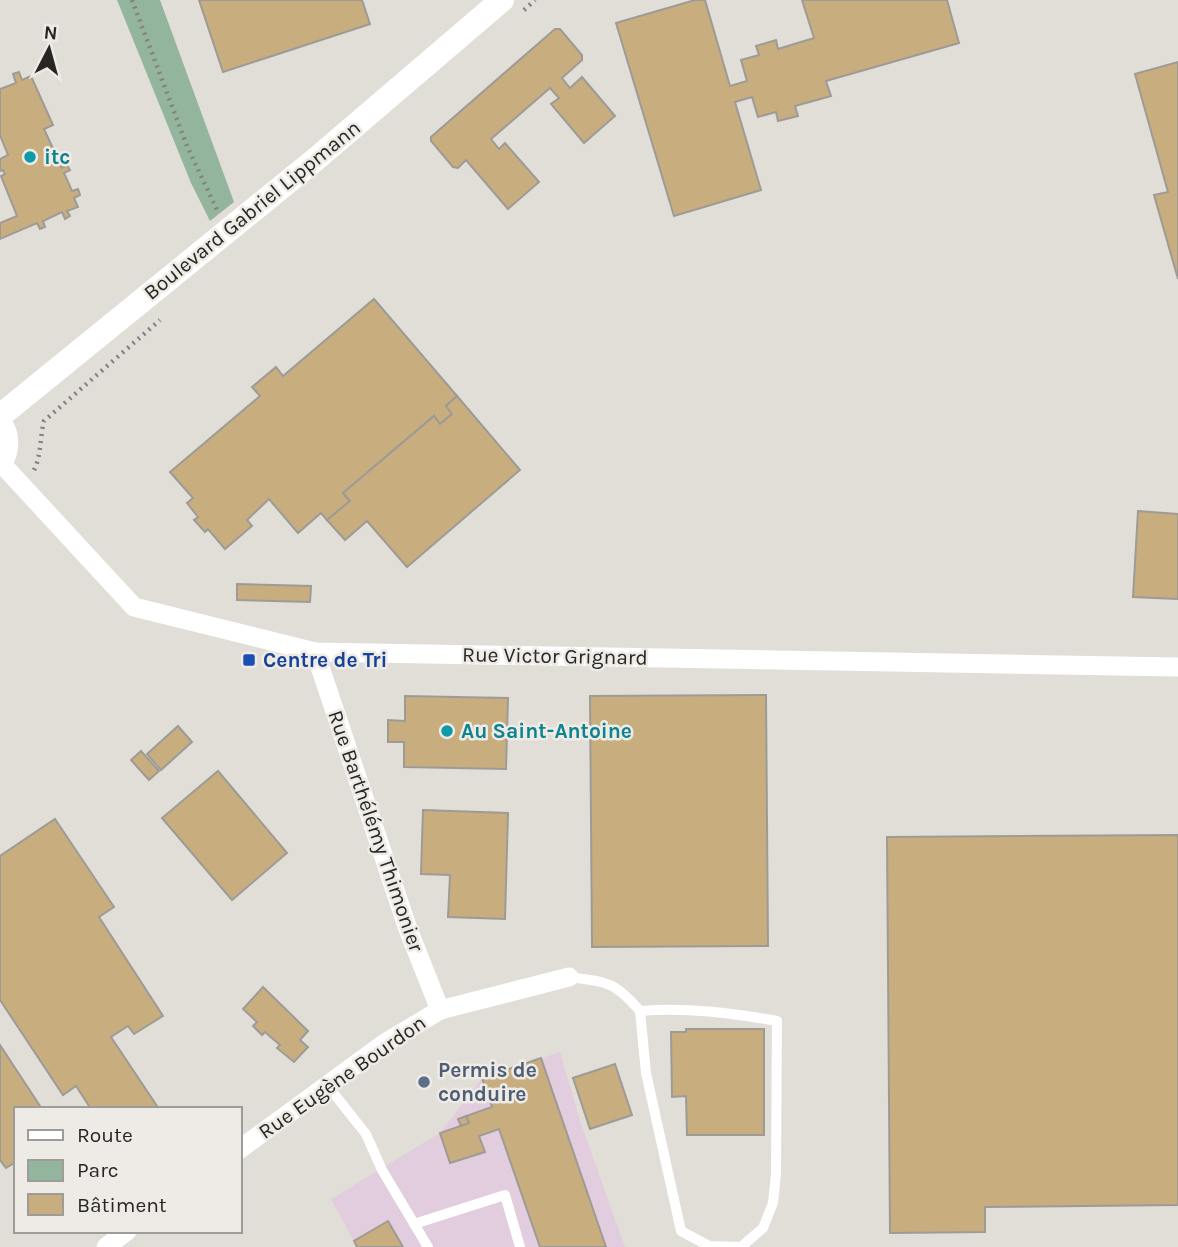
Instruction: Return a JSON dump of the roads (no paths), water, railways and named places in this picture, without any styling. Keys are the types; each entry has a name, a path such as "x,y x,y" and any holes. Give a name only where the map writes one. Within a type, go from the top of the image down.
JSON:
{"street":[{"name":"Boulevard Gabriel Lippmann","path":"0,416 316,159 502,0"},
{"path":"0,423 7,445 0,464"},
{"name":"Rue Victor Grignard","path":"0,464 134,607 315,652 1178,667"},
{"name":"Rue Barthélémy Thimonier","path":"315,652 408,929 440,1010"},
{"name":"Rue Eugène Bourdon","path":"242,1148 385,1043 440,1010 569,977"},
{"path":"106,1247 124,1233"}],"lane":[{"path":"569,977 600,981 622,990 640,1011 646,1073 681,1231 709,1245 741,1247 763,1228 773,1203 776,1174 777,1021 737,1014 667,1009 640,1011"},
{"path":"327,1085 366,1134 382,1170 428,1247"},
{"path":"414,1224 505,1195 520,1247"}],"place":[{"name":"itc","path":"30,157"},
{"name":"Centre de Tri","path":"249,660"},
{"name":"Au Saint-Antoine","path":"447,731"},
{"name":"Permis de conduire","path":"424,1082"}]}
